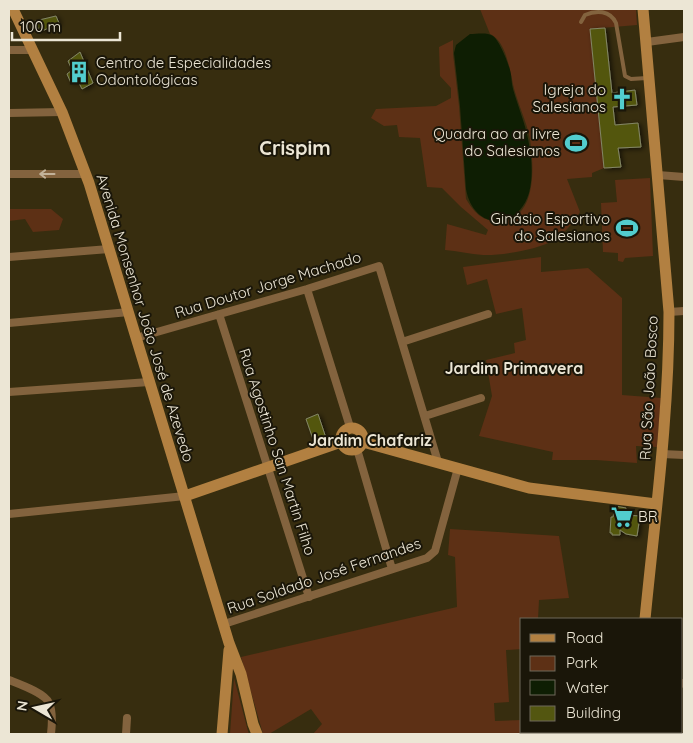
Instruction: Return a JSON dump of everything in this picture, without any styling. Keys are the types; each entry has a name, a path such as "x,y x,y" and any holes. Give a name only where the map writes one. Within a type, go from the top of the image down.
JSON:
{"street":[{"name":"Avenida Monsenhor João José de Azevedo","path":"12,9 62,112 84,174 129,312 229,643"},
{"name":"Rua São João Bosco","path":"643,9 669,312 669,358 662,454 645,618"},
{"path":"647,42 684,37"},
{"path":"9,50 32,50"},
{"path":"9,113 62,112"},
{"path":"9,174 84,174"},
{"path":"658,175 684,177"},
{"path":"9,257 109,249"},
{"name":"Rua Doutor Jorge Machado","path":"136,338 307,289 378,266 402,342"},
{"path":"307,289 350,428"},
{"path":"669,312 684,311"},
{"path":"9,323 129,312"},
{"name":"Rua Agostinho San Martin Filho","path":"219,314 309,597"},
{"path":"438,462 402,342 488,314"},
{"path":"9,392 149,382"},
{"path":"425,416 481,398"},
{"path":"392,569 360,445 363,436 356,428 350,428 344,430 341,436 341,442 350,450 360,445 438,462 529,488 656,504"},
{"path":"9,514 185,496 341,442"},
{"path":"662,454 684,455"},
{"name":"Rua Soldado José Fernandes","path":"224,624 427,558 435,551 458,468"},
{"path":"222,734 229,643"},
{"path":"229,643 241,674 257,734"},
{"path":"228,674 241,674"},
{"path":"9,680 42,695 49,703 52,722 51,734"},
{"path":"126,718 126,734"}],"lane":[{"path":"581,22 585,15 597,11 612,17 616,23 625,76 631,79 649,77"}],"green space":[{"path":"480,9 636,9 637,25 590,29 604,168 592,173 592,177 567,179 580,212 565,231 548,243 520,251 491,255 445,250 447,224 486,235 488,230 442,188 427,187 420,138 399,137 397,125 384,126 371,118 376,109 436,106 451,98 451,88 440,76 439,47 453,40 466,199 475,212 488,220 511,219 520,213 526,204 532,182 530,140 505,51 496,38 490,34"},
{"name":"Ginásio Esportivo do Salesianos","path":"650,178 653,256 625,258 623,262 618,261 618,253 603,252 601,203 617,202 615,180"},
{"path":"9,209 51,209 63,219 59,230 33,232 25,219 9,221"},
{"path":"541,257 541,272 588,268 622,298 622,395 661,398 657,447 636,446 637,463 596,460 552,460 553,452 479,436 492,396 486,360 515,353 514,343 526,340 522,308 496,314 487,279 467,285 463,267"},
{"path":"450,529 559,536 569,598 539,600 538,618 520,618 520,649 506,650 509,702 494,703 495,721 520,720 520,733 528,734 313,734 322,724 311,709 269,734 263,734 241,657 457,607 455,557 448,555"},
{"path":"234,678 248,731 249,734 230,734"}],"water":[{"path":"470,34 491,35 500,46 509,66 512,87 528,137 532,168 529,193 523,206 515,215 506,220 486,219 470,203 466,189 454,53 456,45"}],"building":[{"path":"56,16 59,23 40,32 35,21"},
{"path":"605,28 612,93 635,90 637,105 613,107 615,125 638,123 641,147 618,148 621,167 604,168 590,29"},
{"name":"Centro de Especialidades Odontológicas","path":"80,52 93,83 82,89 78,81 71,83 67,74 72,70 68,61"},
{"path":"318,414 326,438 314,442 306,419"},
{"path":"615,506 626,508 625,515 640,516 637,536 626,534 620,530 620,535 612,535 610,533 611,517 613,517"}],"place":[{"name":"Centro de Especialidades Odontológicas","path":"79,72"},
{"name":"Igreja do Salesianos","path":"622,99"},
{"name":"Quadra ao ar livre do Salesianos","path":"576,143"},
{"name":"Ginásio Esportivo do Salesianos","path":"627,228"},
{"name":"BR","path":"622,517"}],"district":[{"name":"Crispim","path":"295,148"},
{"name":"Jardim Primavera","path":"514,368"},
{"name":"Jardim Chafariz","path":"370,440"}]}
